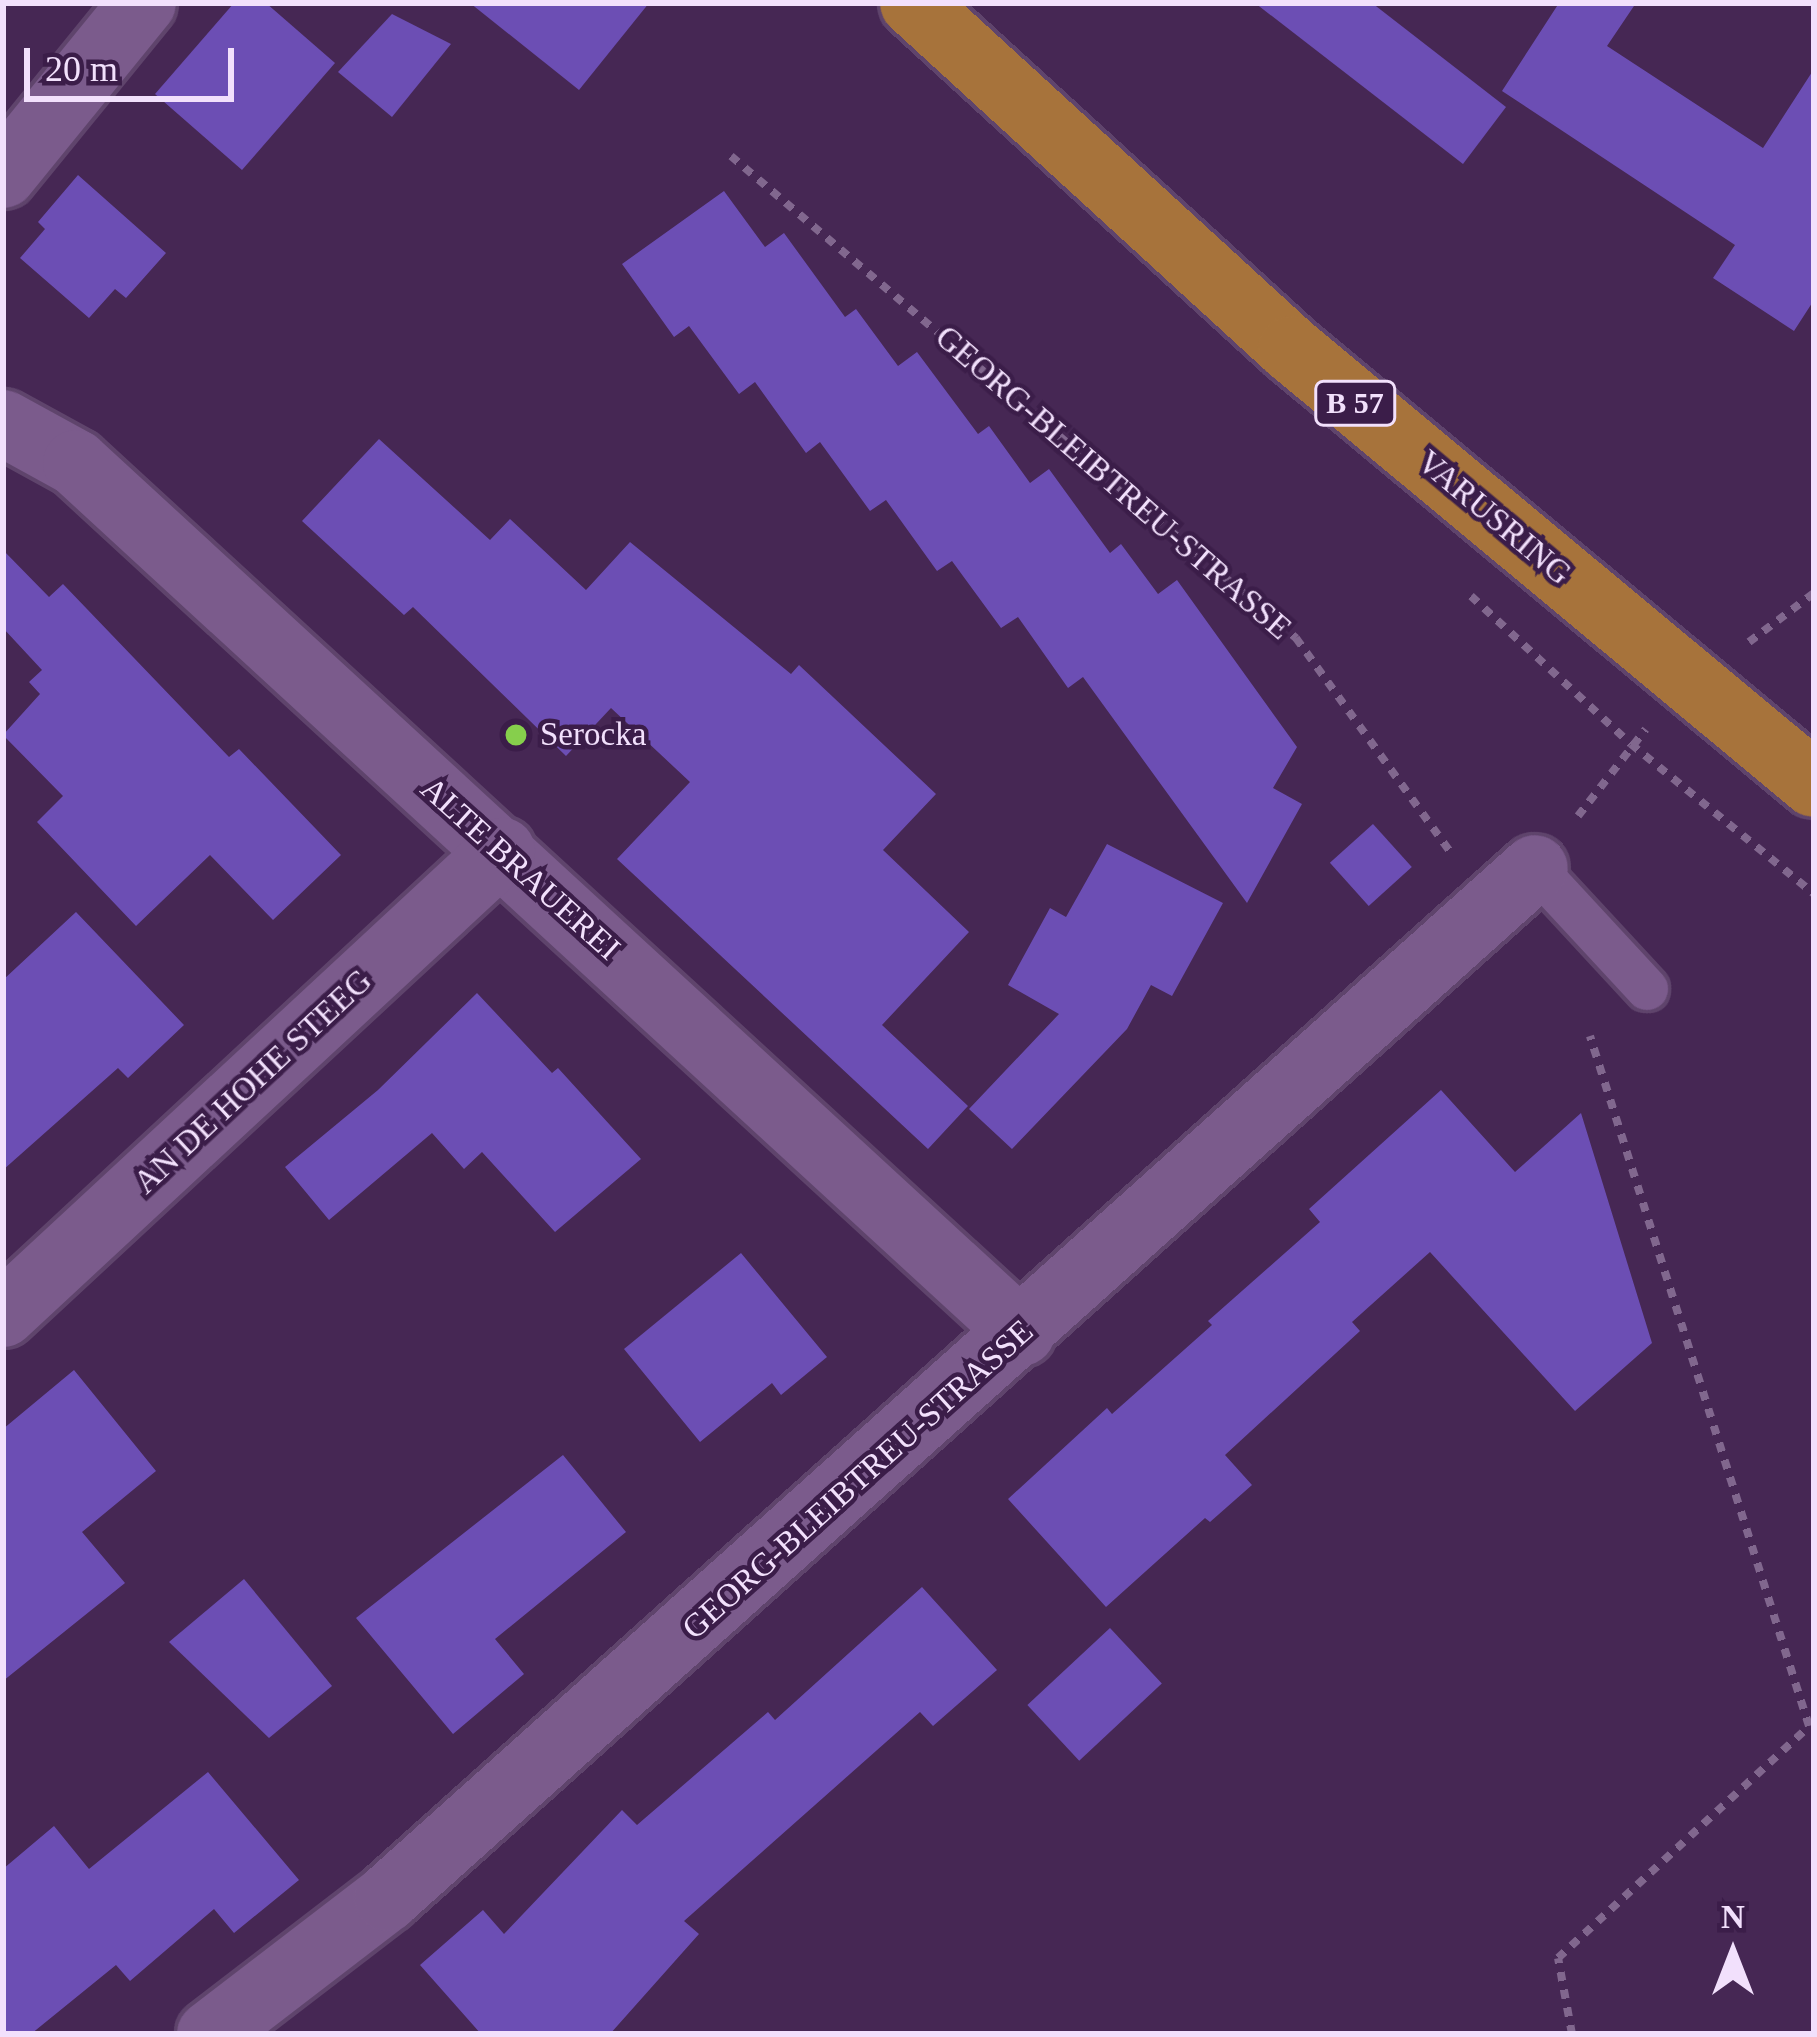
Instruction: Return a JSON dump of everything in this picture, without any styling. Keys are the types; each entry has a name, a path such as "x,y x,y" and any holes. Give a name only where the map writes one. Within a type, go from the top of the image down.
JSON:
{"main road":[{"name":"VARUSRING","path":"913,3 1291,350 1814,784"}],"street":[{"path":"3,175 143,3"},
{"name":"ALTE BRAUEREI","path":"3,423 76,463 1022,1334"},
{"name":"AN DE HOHE STEEG","path":"3,1313 502,851"},
{"name":"GEORG-BLEIBTREU-STRASSE","path":"223,2031 387,1898 1022,1334 1532,867"}],"lane":[{"path":"1532,867 1647,989"}],"path":[{"name":"GEORG-BLEIBTREU-STRASSE","path":"731,156 1296,638 1532,867"},
{"path":"1532,867 1630,744"},
{"path":"1572,2034 1558,1958 1809,1726 1590,1036"}],"building":[{"path":"234,3 266,3 335,63 242,170 155,94"},
{"path":"470,3 649,3 579,90"},
{"path":"1255,3 1372,3 1506,107 1463,164"},
{"path":"1559,3 1636,3 1607,46 1763,148 1814,69 1814,300 1794,331 1713,278 1735,245 1502,91"},
{"path":"392,14 451,44 392,117 338,72"},
{"path":"78,175 166,253 126,298 115,289 89,318 20,258 45,229 38,222"},
{"path":"724,191 765,247 784,233 845,317 856,309 898,366 917,352 978,434 989,426 1030,483 1049,469 1110,553 1121,544 1158,594 1177,580 1297,747 1273,788 1302,804 1247,903 1083,677 1068,688 1018,617 1001,628 952,561 937,571 886,500 870,511 820,442 806,453 755,382 739,394 689,326 674,337 622,264"},
{"path":"379,439 490,540 510,519 586,590 630,542 791,674 799,665 936,794 883,850 969,932 882,1025 968,1106 928,1149 617,859 690,782 611,708 566,756 413,607 404,615 302,521"},
{"path":"3,550 49,597 63,584 229,757 239,749 341,855 273,920 210,855 136,926 37,822 63,796 3,735 40,694 29,682 42,670 3,628"},
{"path":"1373,824 1412,867 1369,906 1330,863"},
{"path":"1107,844 1223,903 1172,996 1151,985 1127,1029 1012,1149 969,1109 1059,1014 1008,985 1050,908 1066,917"},
{"path":"76,912 184,1025 128,1078 118,1068 3,1170 3,980"},
{"path":"477,993 552,1073 558,1068 641,1159 555,1232 482,1152 464,1169 432,1133 329,1220 285,1167 378,1090"},
{"path":"1441,1090 1515,1172 1581,1113 1652,1343 1575,1411 1430,1252 1352,1322 1360,1331 1225,1455 1252,1485 1210,1522 1205,1518 1106,1607 1008,1499 1107,1408 1112,1414 1212,1325 1208,1321 1320,1222 1309,1209"},
{"path":"741,1253 827,1357 781,1395 772,1383 700,1442 624,1349"},
{"path":"74,1370 156,1471 82,1532 125,1583 3,1681 3,1429"},
{"path":"563,1455 626,1532 495,1639 524,1674 453,1734 356,1618"},
{"path":"244,1579 332,1686 269,1738 169,1642"},
{"path":"922,1587 997,1670 933,1726 920,1712 684,1921 699,1934 610,2034 481,2034 420,1965 483,1910 504,1934 622,1810 637,1825 768,1712 775,1720"},
{"path":"1110,1628 1162,1684 1079,1761 1027,1705"},
{"path":"208,1772 299,1880 234,1933 214,1909 130,1981 116,1965 31,2034 3,2034 3,1869 54,1826 89,1869"}],"place":[{"name":"Serocka","path":"516,735"}]}
